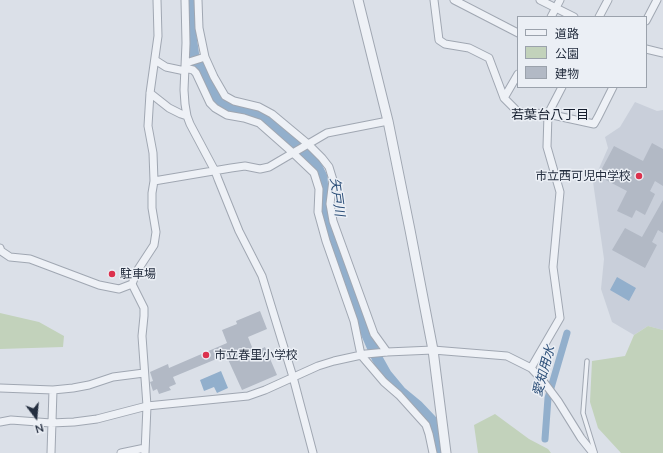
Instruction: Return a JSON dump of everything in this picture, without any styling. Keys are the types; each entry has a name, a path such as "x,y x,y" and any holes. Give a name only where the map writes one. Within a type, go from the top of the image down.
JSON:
{"street":[{"path":"121,453 145,451 146,406 142,336 144,308 132,284 137,271 154,245 156,232 152,208 154,181 153,153 148,126 150,93 158,36 157,0"},
{"path":"185,0 185,104 187,116 216,171 239,231 262,276 293,377 313,453"},
{"path":"198,0 199,28 205,57 225,96 234,101 259,107 271,114 308,144 329,167 333,180 330,204 334,221 374,334 387,352"},
{"path":"358,0 388,121 433,350 446,453"},
{"path":"434,0 439,40 445,44 470,48 489,58 504,98 518,112 548,114 594,124 612,88"},
{"path":"454,0 517,32"},
{"path":"540,0 572,16"},
{"path":"552,16 560,0"},
{"path":"600,16 608,0"},
{"path":"647,19 657,0"},
{"path":"647,49 663,53"},
{"path":"185,67 205,57"},
{"path":"155,60 166,67 185,67 193,70 196,73 210,103 215,108 227,116 244,118 259,123 314,174 319,188 318,212 326,241 354,322 363,355 384,382 399,395 426,425 432,453"},
{"path":"504,98 517,76"},
{"path":"531,368 560,318 553,267 555,228 560,192 547,147 548,114 561,88"},
{"path":"150,93 170,108 187,116"},
{"path":"154,181 245,166 260,169 269,167 327,133 388,121"},
{"path":"0,248 1,251 10,257 30,258 99,285 119,289 132,284"},
{"path":"0,422 11,420 52,423 74,422 146,406 248,396 334,361 387,352 433,350 507,356 531,368 558,401 581,438 594,453"},
{"path":"0,388 52,390 73,388 89,385 113,377 144,372"},
{"path":"51,453 52,390"}],"lane":[{"path":"587,361 583,413 594,453"}],"shaded area":[{"path":"635,102 657,111 663,110 663,330 648,326 634,335 612,322 601,289 604,259 593,182 608,148 605,137 620,127"}],"green space":[{"path":"0,313 39,322 64,336 63,347 0,349"},
{"path":"648,326 663,330 663,453 621,453 598,428 590,402 592,361 625,356 634,335"},
{"path":"495,414 529,439 548,449 551,453 478,453 474,425"}],"water":[{"path":"617,277 636,288 629,301 610,290"},
{"path":"221,371 228,388 217,393 214,387 204,391 200,380"}],"building":[{"path":"652,143 663,149 663,186 655,181 650,191 655,194 645,215 636,210 632,218 617,211 627,191 598,176 614,146 643,161"},
{"path":"663,200 663,233 658,230 652,242 657,245 645,268 612,250 625,228 642,237"},
{"path":"260,311 267,329 248,337 254,352 265,347 277,375 242,390 226,355 173,377 176,384 169,387 171,390 159,394 157,389 153,391 150,382 153,381 150,372 168,364 169,368 227,343 222,330 237,324 236,321"}],"waterway":[{"name":"矢戸川","path":"189,0 190,29 194,57 214,95 224,106 237,110 258,113 310,156 318,169 322,177 322,212 361,321 377,358 386,374 401,392 418,406 435,424 437,453"},
{"name":"愛知用水","path":"545,439 548,398 567,333"}],"place":[{"name":"市立西可児中学校","path":"639,176"},
{"name":"駐車場","path":"112,274"},
{"name":"市立春里小学校","path":"206,355"}],"district":[{"name":"若葉台八丁目","path":"550,115"}]}
